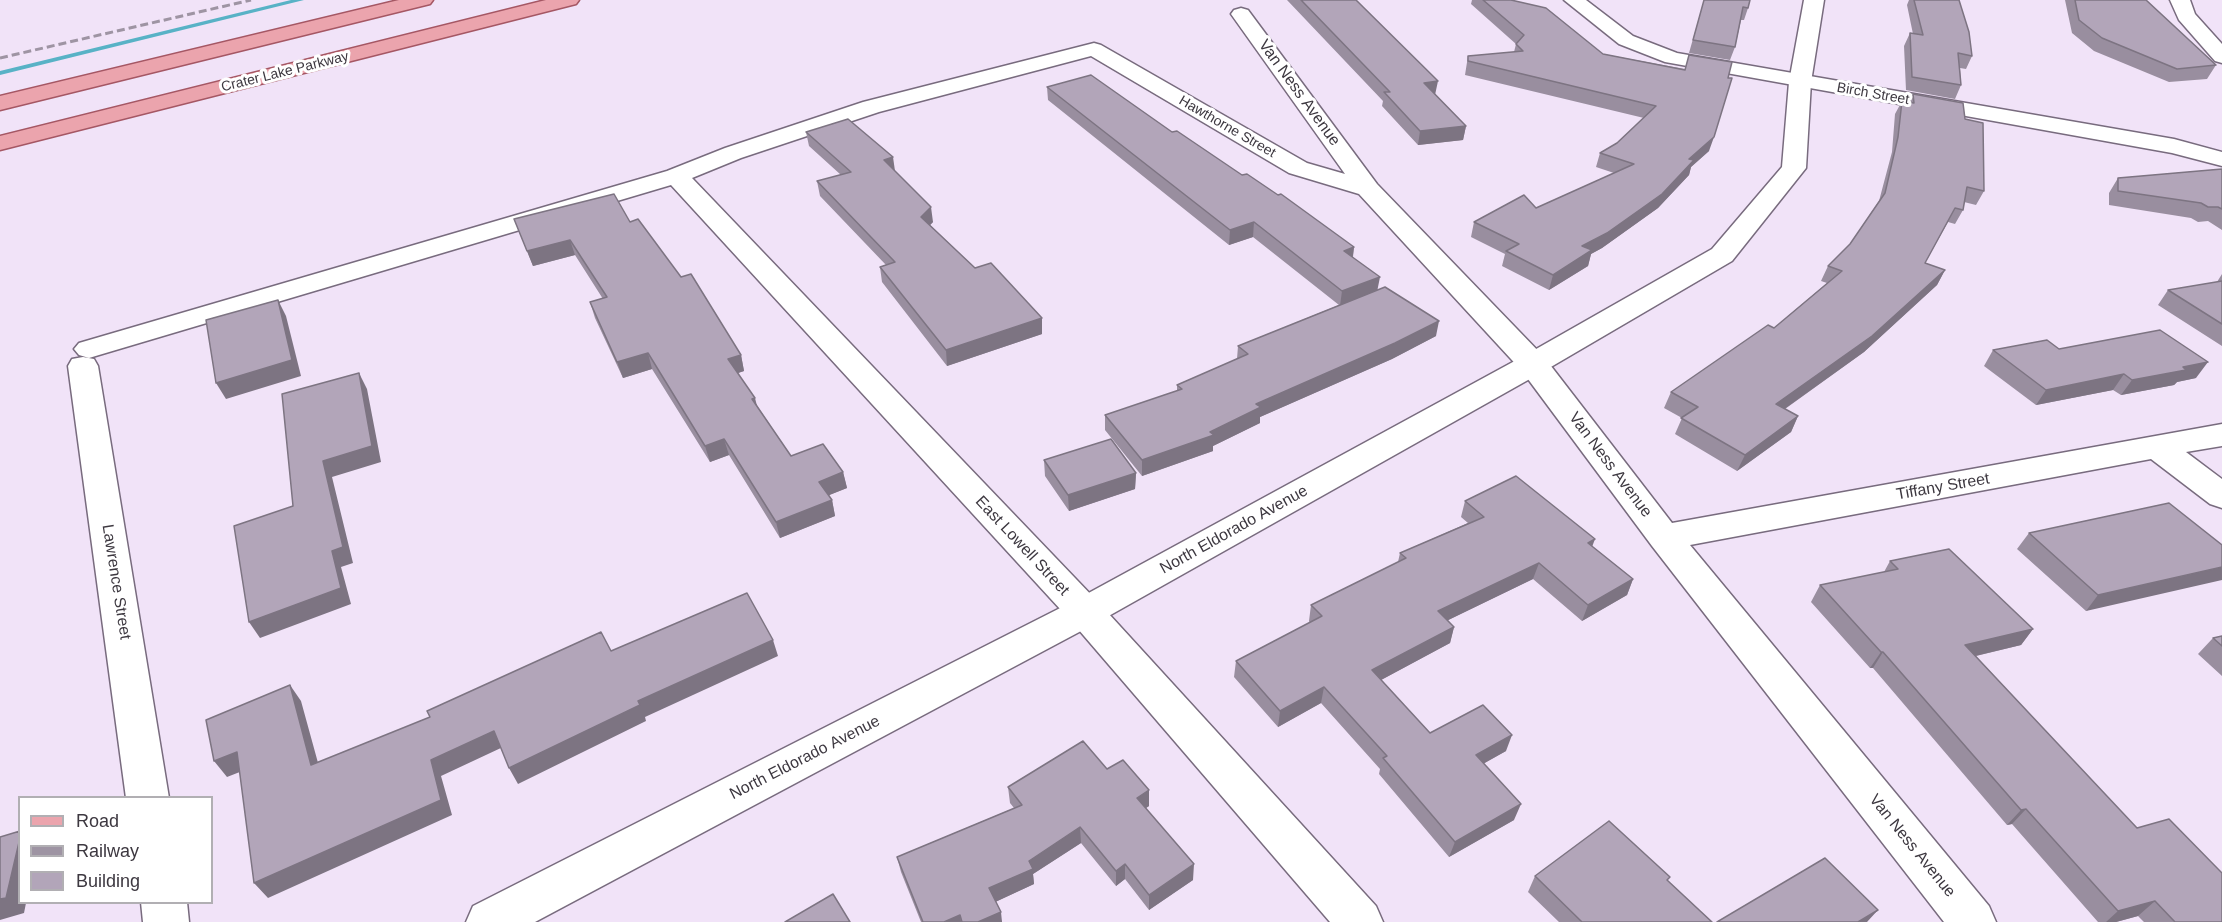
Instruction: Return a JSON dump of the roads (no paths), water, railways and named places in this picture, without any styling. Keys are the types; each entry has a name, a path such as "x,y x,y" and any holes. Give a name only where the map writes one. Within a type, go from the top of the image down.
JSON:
{"main road":[{"path":"0,103 423,0"},
{"name":"Crater Lake Parkway","path":"0,143 569,0"}],"street":[{"name":"Birch Street","path":"1574,0 1626,40 1672,58 2174,146 2222,159"},
{"name":"North Eldorado Avenue","path":"489,922 1085,612 1533,364 1722,255 1794,168 1800,82 1814,0"},
{"path":"2180,0 2186,16 2222,57"},
{"name":"Van Ness Avenue","path":"1241,14 1368,189 1533,364 1664,537 1973,922"},
{"name":"Hawthorne Street","path":"676,176 733,153 871,107 1094,49 1298,168 1368,189"},
{"name":"Lawrence Street","path":"148,796 86,357 676,176"},
{"name":"East Lowell Street","path":"676,176 1085,612 1360,922"},
{"name":"Tiffany Street","path":"1664,537 2222,435"},
{"path":"2158,448 2222,496"},
{"path":"164,904 166,922"}],"waterway":[{"path":"0,73 300,0"}],"railway":[{"path":"0,58 251,0"}]}
